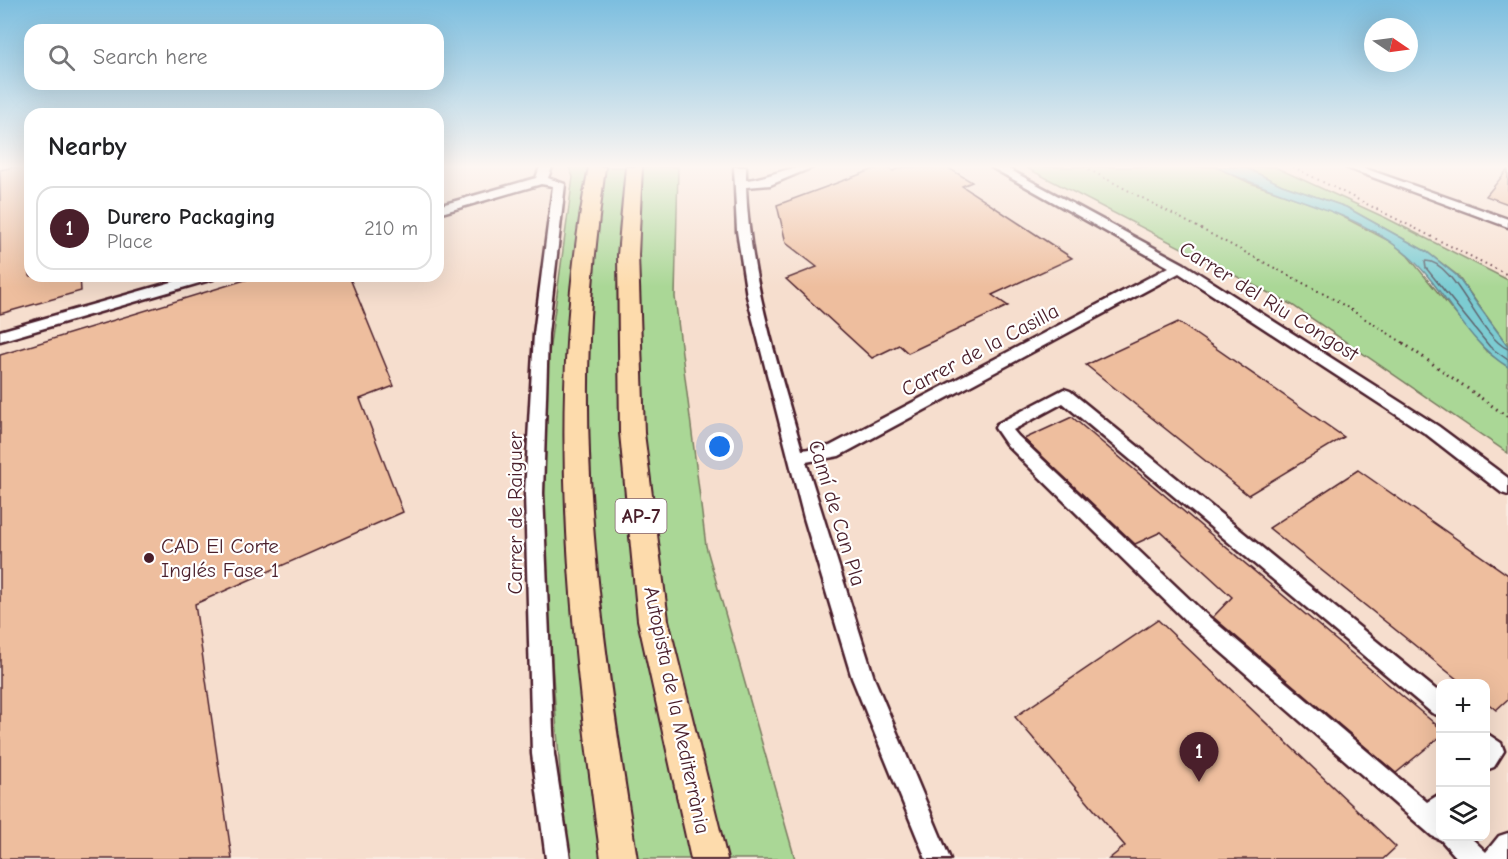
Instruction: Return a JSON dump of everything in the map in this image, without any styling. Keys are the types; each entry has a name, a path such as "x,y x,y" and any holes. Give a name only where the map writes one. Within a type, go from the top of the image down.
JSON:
{"highway":[{"path":"591,207 583,268 577,357 576,439 586,613 603,761 619,859"},
{"name":"Autopista de la Mediterrània","path":"631,207 628,255 632,433 653,620 709,859"}],"street":[{"name":"Carrer de Raiguer","path":"556,207 541,334 534,493 543,754 558,859"},
{"name":"Camí de Can Pla","path":"744,207 752,279 769,358 796,457 864,679 938,859"},
{"name":"Carrer del Riu Congost","path":"1069,207 1179,267 1432,430 1508,488"},
{"path":"1464,207 1508,223"},
{"name":"Carrer de la Casilla","path":"796,457 833,452 1179,267"},
{"path":"0,336 187,282"},
{"path":"1436,703 1064,394 1003,428 1012,440 1195,616 1436,817"},
{"path":"1455,841 1476,859"},
{"path":"1495,859 1508,845"}],"path":[{"path":"1159,207 1336,301 1395,337 1508,417"},
{"path":"1373,207 1508,275"}],"shaded area":[{"path":"0,207 24,207 24,282 444,282 444,207 569,207 548,360 543,540 562,799 571,859 0,859"},
{"path":"677,207 1103,207 1292,305 1508,453 1508,859 795,859 706,546 675,297"},
{"path":"1362,207 1508,207 1508,280"}],"green space":[{"path":"569,207 677,207 675,297 706,546 795,859 571,859 562,799 543,540 548,360"},
{"path":"1103,207 1322,207 1391,242 1408,256 1486,351 1508,367 1508,453 1292,305"},
{"path":"1346,207 1362,207 1508,280 1508,346 1457,275 1427,252"}],"water":[{"path":"1318,207 1346,207 1427,252 1456,275 1508,346 1508,367 1477,341 1415,262 1379,235"}],"building":[{"path":"0,207 24,207 24,282 80,282 81,291 0,314"},
{"path":"777,207 994,207 1072,258 992,295 1008,306 908,353 899,345 872,358 786,279 817,267 786,243"},
{"name":"CAD El Corte Inglés Fase 1","path":"238,282 351,282 394,386 360,399 403,512 195,604 232,859 0,859 0,355"},
{"path":"1178,322 1344,437 1248,495 1086,365"},
{"path":"1072,417 1436,725 1436,740 1396,773 1213,617 1232,597 1161,532 1135,544 1024,439"},
{"path":"1358,470 1508,575 1508,699 1496,710 1490,705 1490,679 1457,679 1269,528"},
{"path":"1158,620 1396,847 1383,859 1109,859 1125,846 1015,717"}],"place":[{"name":"CAD El Corte Inglés Fase 1","path":"149,558"},
{"name":"Durero Packaging","path":"1199,782"}]}
